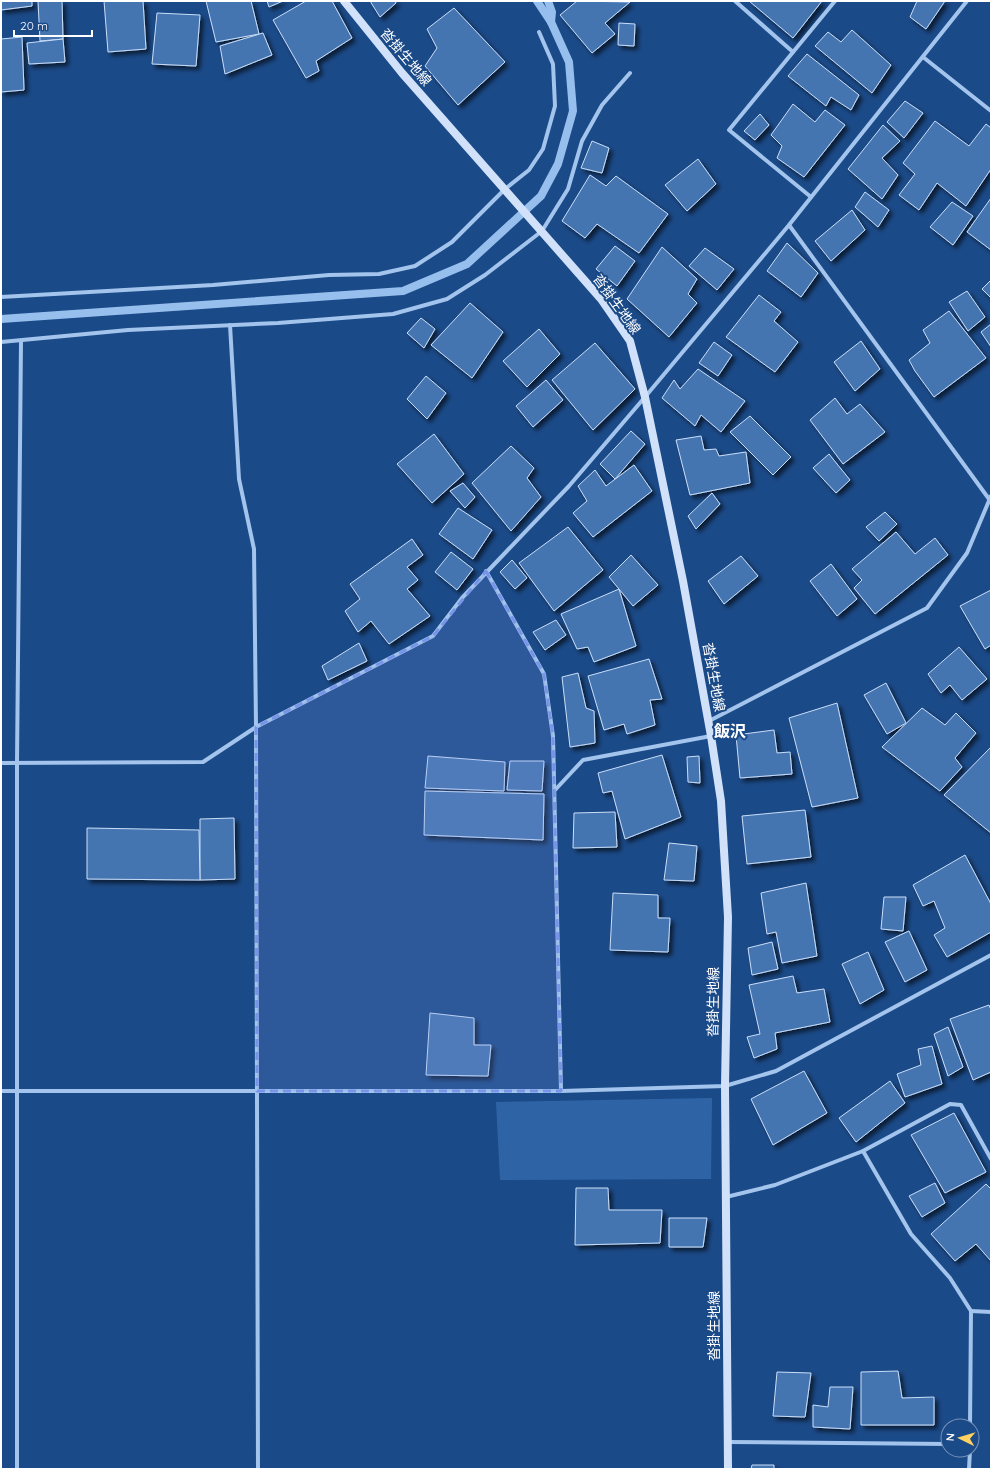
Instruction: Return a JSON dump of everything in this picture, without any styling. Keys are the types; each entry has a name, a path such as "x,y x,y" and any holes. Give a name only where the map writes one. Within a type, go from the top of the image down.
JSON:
{"main road":[{"name":"沓掛生地線","path":"344,1 402,72 542,230 601,300 630,341 645,397 681,574 711,736 721,801 728,917 725,1086 728,1469"}],"street":[{"path":"735,1 793,52"},
{"path":"811,197 729,130 835,1"},
{"path":"1,763 203,762 256,727 433,636 462,598 569,486 645,397 789,225 967,1"},
{"path":"1,297 213,285 329,275 379,274 415,266 452,242 506,189 529,170 543,149 555,106 553,64 539,32"},
{"path":"923,57 991,111"},
{"path":"1,342 128,330 393,314 447,299 485,275 542,230 568,189 582,141 602,106 630,73"},
{"path":"708,721 927,608 967,553 990,498 789,225"},
{"path":"230,325 239,479 254,549 256,727 258,1469"},
{"path":"17,1469 17,763 21,341"},
{"path":"486,572 544,674 553,736 560,1091"},
{"path":"554,790 583,760 711,736"},
{"path":"1,1091 560,1091 725,1086 776,1071 991,955"},
{"path":"726,1196 775,1185 863,1151 950,1104 961,1105 991,1159"},
{"path":"863,1151 911,1234 950,1278 971,1312 970,1418"},
{"path":"971,1312 991,1312"},
{"path":"728,1442 940,1444"},
{"path":"969,1469 970,1458"}],"highlighted area":[{"path":"486,571 544,674 553,736 561,1091 257,1091 256,727 433,636"}],"shaded area":[{"path":"712,1098 711,1179 500,1180 496,1102"}],"building":[{"path":"1,1 32,1 32,6 1,10"},
{"path":"38,1 62,1 63,39 40,41"},
{"path":"104,1 143,1 146,49 108,52"},
{"path":"206,1 251,1 259,34 216,42"},
{"path":"267,1 283,1 269,7"},
{"path":"306,1 332,1 352,38 316,61 319,71 306,78 273,20"},
{"path":"370,1 395,1 396,3 380,17"},
{"path":"577,1 630,2 605,23 615,34 592,53 560,15"},
{"path":"749,1 822,1 793,38"},
{"path":"917,1 945,1 926,29 910,17"},
{"path":"454,8 505,62 458,105 425,66 437,48 427,29"},
{"path":"157,13 200,15 196,66 152,64"},
{"path":"619,23 635,24 634,46 618,45"},
{"path":"852,30 891,65 872,93 815,46 828,32 841,42"},
{"path":"263,33 272,55 225,74 220,46"},
{"path":"22,37 24,90 1,92 1,39"},
{"path":"63,39 65,62 29,64 27,43"},
{"path":"807,54 859,95 851,110 831,97 826,106 788,76"},
{"path":"905,101 923,113 904,138 887,122"},
{"path":"793,104 815,122 825,110 845,125 804,177 777,158 782,146 771,135"},
{"path":"760,114 769,125 755,140 744,131"},
{"path":"935,121 969,146 986,124 991,128 991,169 966,206 937,183 919,210 899,195 915,174 903,163"},
{"path":"883,125 900,141 882,158 898,175 882,199 848,169"},
{"path":"592,141 609,148 602,173 581,168"},
{"path":"698,159 716,184 687,211 665,185"},
{"path":"590,175 606,186 616,176 668,214 639,253 597,224 585,238 562,221"},
{"path":"865,192 889,210 878,227 855,207"},
{"path":"991,198 991,250 967,232"},
{"path":"952,202 973,216 953,245 930,227"},
{"path":"852,210 865,230 831,261 815,241"},
{"path":"787,243 818,273 801,297 767,271"},
{"path":"615,246 635,261 617,286 596,269"},
{"path":"662,247 697,279 688,294 697,303 669,337 627,299"},
{"path":"705,248 734,269 717,290 689,266"},
{"path":"991,280 991,298 982,289"},
{"path":"967,291 985,317 968,331 949,302"},
{"path":"759,295 781,312 774,321 798,342 775,372 726,337"},
{"path":"470,303 503,332 472,378 431,345"},
{"path":"949,311 986,358 934,397 909,360 930,343 923,330"},
{"path":"421,318 435,329 424,348 407,333"},
{"path":"991,324 991,347 981,332"},
{"path":"539,329 560,354 527,387 503,361"},
{"path":"861,341 880,369 855,391 834,362"},
{"path":"714,342 732,355 718,376 699,363"},
{"path":"595,343 635,389 593,430 552,380"},
{"path":"698,369 745,401 721,432 701,415 695,426 662,398 674,380 680,389"},
{"path":"426,376 446,393 427,419 407,399"},
{"path":"546,380 563,400 533,427 516,406"},
{"path":"835,398 847,414 860,404 885,432 843,464 810,420"},
{"path":"750,416 791,457 773,475 730,432"},
{"path":"631,431 645,444 615,479 600,464"},
{"path":"434,434 464,474 432,503 397,464"},
{"path":"701,436 704,450 716,449 719,456 746,452 750,483 690,495 676,440"},
{"path":"511,446 534,468 527,478 541,497 511,531 472,483"},
{"path":"829,454 850,480 836,493 813,468"},
{"path":"634,465 652,491 593,537 573,513 587,501 578,486 595,470 606,486"},
{"path":"463,483 475,497 465,508 450,491"},
{"path":"712,493 720,504 696,529 688,516"},
{"path":"458,508 492,530 473,559 439,534"},
{"path":"885,512 897,524 879,541 866,527"},
{"path":"568,527 603,570 554,611 519,563"},
{"path":"896,532 915,554 935,538 948,555 875,614 854,588 862,580 852,569"},
{"path":"412,539 423,555 407,567 418,580 407,589 430,616 389,644 371,621 358,632 345,611 360,599 350,584"},
{"path":"451,552 473,569 457,590 435,572"},
{"path":"631,555 658,585 633,606 609,577"},
{"path":"741,556 758,576 724,604 708,581"},
{"path":"512,560 527,578 515,589 500,572"},
{"path":"831,564 857,599 837,616 810,581"},
{"path":"619,589 636,646 594,662 588,647 577,649 561,614"},
{"path":"991,590 991,645 985,649 960,606"},
{"path":"556,620 566,635 545,650 533,632"},
{"path":"359,643 367,661 328,680 322,666"},
{"path":"959,647 987,679 962,700 950,685 941,693 928,674"},
{"path":"649,659 662,699 650,700 655,725 627,734 624,724 604,730 588,676"},
{"path":"578,673 586,708 594,711 595,743 570,747 562,677"},
{"path":"886,683 906,723 887,734 864,695"},
{"path":"837,703 858,798 812,807 789,718"},
{"path":"922,708 945,725 956,713 976,733 955,758 962,767 940,791 882,747"},
{"path":"774,730 777,753 790,752 792,774 740,778 736,735"},
{"path":"991,747 991,833 944,795"},
{"path":"662,755 681,817 625,839 612,791 603,793 598,773"},
{"path":"428,756 505,762 504,791 425,788"},
{"path":"699,756 700,783 688,782 687,757"},
{"path":"510,761 544,761 542,791 507,790"},
{"path":"425,791 544,794 543,840 424,835"},
{"path":"805,810 811,857 747,864 742,816"},
{"path":"615,812 617,847 573,848 574,813"},
{"path":"234,818 235,879 200,880 200,819"},
{"path":"87,828 199,830 200,880 87,879"},
{"path":"669,843 697,846 694,881 664,880"},
{"path":"965,855 991,904 991,932 947,957 934,935 945,928 934,901 923,906 913,885"},
{"path":"806,883 817,956 782,963 776,932 767,934 761,893"},
{"path":"613,893 658,895 658,918 670,918 668,952 610,950"},
{"path":"884,897 906,897 903,931 881,929"},
{"path":"909,931 927,970 905,982 885,942"},
{"path":"772,942 778,969 752,975 748,948"},
{"path":"868,952 884,990 860,1004 842,964"},
{"path":"793,976 797,993 824,989 830,1022 775,1033 777,1049 754,1058 747,1037 760,1034 749,985"},
{"path":"989,1005 991,1010 991,1072 973,1080 950,1019"},
{"path":"430,1013 474,1018 474,1045 491,1045 488,1076 426,1075"},
{"path":"948,1027 963,1067 948,1076 934,1034"},
{"path":"932,1046 942,1084 905,1097 897,1074 921,1065 918,1049"},
{"path":"804,1071 827,1113 773,1145 751,1099"},
{"path":"890,1081 905,1103 856,1142 839,1118"},
{"path":"954,1113 986,1172 945,1193 911,1135"},
{"path":"935,1183 945,1203 922,1217 909,1196"},
{"path":"986,1184 991,1189 991,1261 976,1244 955,1261 931,1234"},
{"path":"576,1188 608,1188 609,1210 662,1210 660,1243 575,1245"},
{"path":"669,1218 707,1218 703,1247 669,1247"},
{"path":"898,1371 902,1398 934,1397 934,1425 861,1425 861,1372"},
{"path":"777,1372 811,1373 805,1417 773,1416"},
{"path":"830,1387 853,1387 850,1429 813,1427 813,1405 828,1407"},
{"path":"752,1465 774,1465 774,1469 751,1469"}],"waterway":[{"path":"1,319 403,291 467,264 541,196 558,164 573,111 569,62 551,22 537,1"},
{"path":"548,1 552,12 551,22"}],"district":[{"name":"飯沢","path":"730,731"}]}
